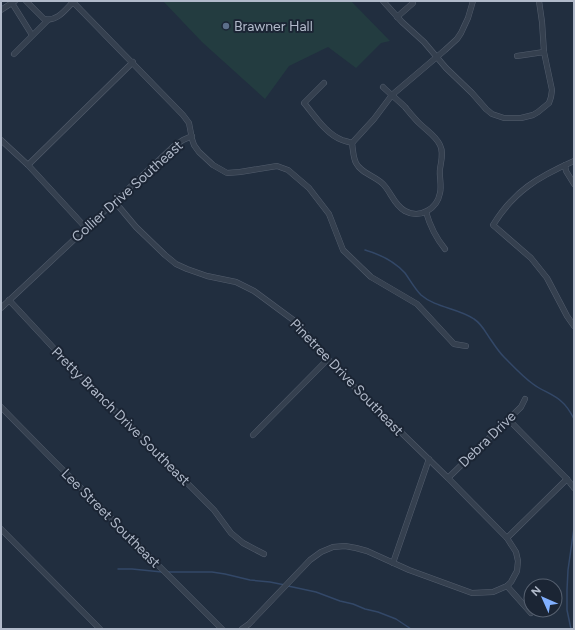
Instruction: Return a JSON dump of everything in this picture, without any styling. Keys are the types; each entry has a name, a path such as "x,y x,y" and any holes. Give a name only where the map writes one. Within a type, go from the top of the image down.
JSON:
{"street":[{"path":"26,1 44,19 48,20 54,19 73,2"},
{"path":"383,1 397,17 424,42 446,68 486,109 492,114 504,118 522,118 533,115 548,104 551,97 552,90 544,52 542,22 538,1"},
{"path":"352,142 374,119 392,95 453,43 461,33 468,18 472,1"},
{"path":"1,10 14,2 32,35"},
{"name":"Collier Drive Southeast","path":"1,308 174,146 192,136 189,123 184,115 73,2"},
{"path":"397,17 413,3"},
{"path":"14,54 48,20"},
{"path":"517,56 544,52"},
{"path":"28,165 133,62"},
{"path":"324,83 304,103 325,128 334,136 342,140 352,142"},
{"path":"352,142 357,164 360,169 382,183 400,208 414,214 426,212 435,205 441,185 439,170 442,156 441,146 438,140 383,87"},
{"path":"548,104 554,108"},
{"path":"192,136 196,147 202,156 213,166 227,173 277,166 288,170 309,188 329,214 343,250 371,277 417,304 454,344 466,346"},
{"path":"1,140 28,165 86,228"},
{"path":"574,161 534,181 518,193 493,225 531,258 547,278 566,316 574,326"},
{"path":"565,165 566,172 574,184"},
{"name":"Pinetree Drive Southeast","path":"115,202 136,227 176,264 207,276 236,282 254,291 296,322 340,373 429,459 507,538 516,552 518,561 517,571 507,586"},
{"path":"426,212 431,228 445,249"},
{"name":"Pretty Branch Drive Southeast","path":"9,300 61,356 214,510 231,534 243,543 264,554"},
{"path":"253,435 328,359"},
{"name":"Debra Drive","path":"448,478 520,407 525,399"},
{"name":"Lee Street Southeast","path":"1,406 222,629"},
{"path":"508,419 574,488"},
{"path":"392,563 429,459"},
{"path":"507,538 567,479"},
{"path":"1,529 100,629"},
{"path":"242,629 249,624 310,560 321,552 333,547 345,546 367,551 409,570 472,593 493,592 507,586 523,604"}],"green space":[{"path":"163,1 351,1 390,41 381,43 356,68 328,47 289,66 265,99 202,42"}],"waterway":[{"path":"365,250 381,256 396,265 405,273 419,293 433,303 461,312 477,321 502,355 514,368 540,389 559,399 568,408 574,419"},
{"path":"571,629 567,610 567,590 568,570 574,528"},
{"path":"118,569 162,572"},
{"path":"168,572 212,572 250,580 285,585"},
{"path":"288,586 316,592 378,612 396,619 411,629"}],"place":[{"name":"Brawner Hall","path":"226,26"}]}
